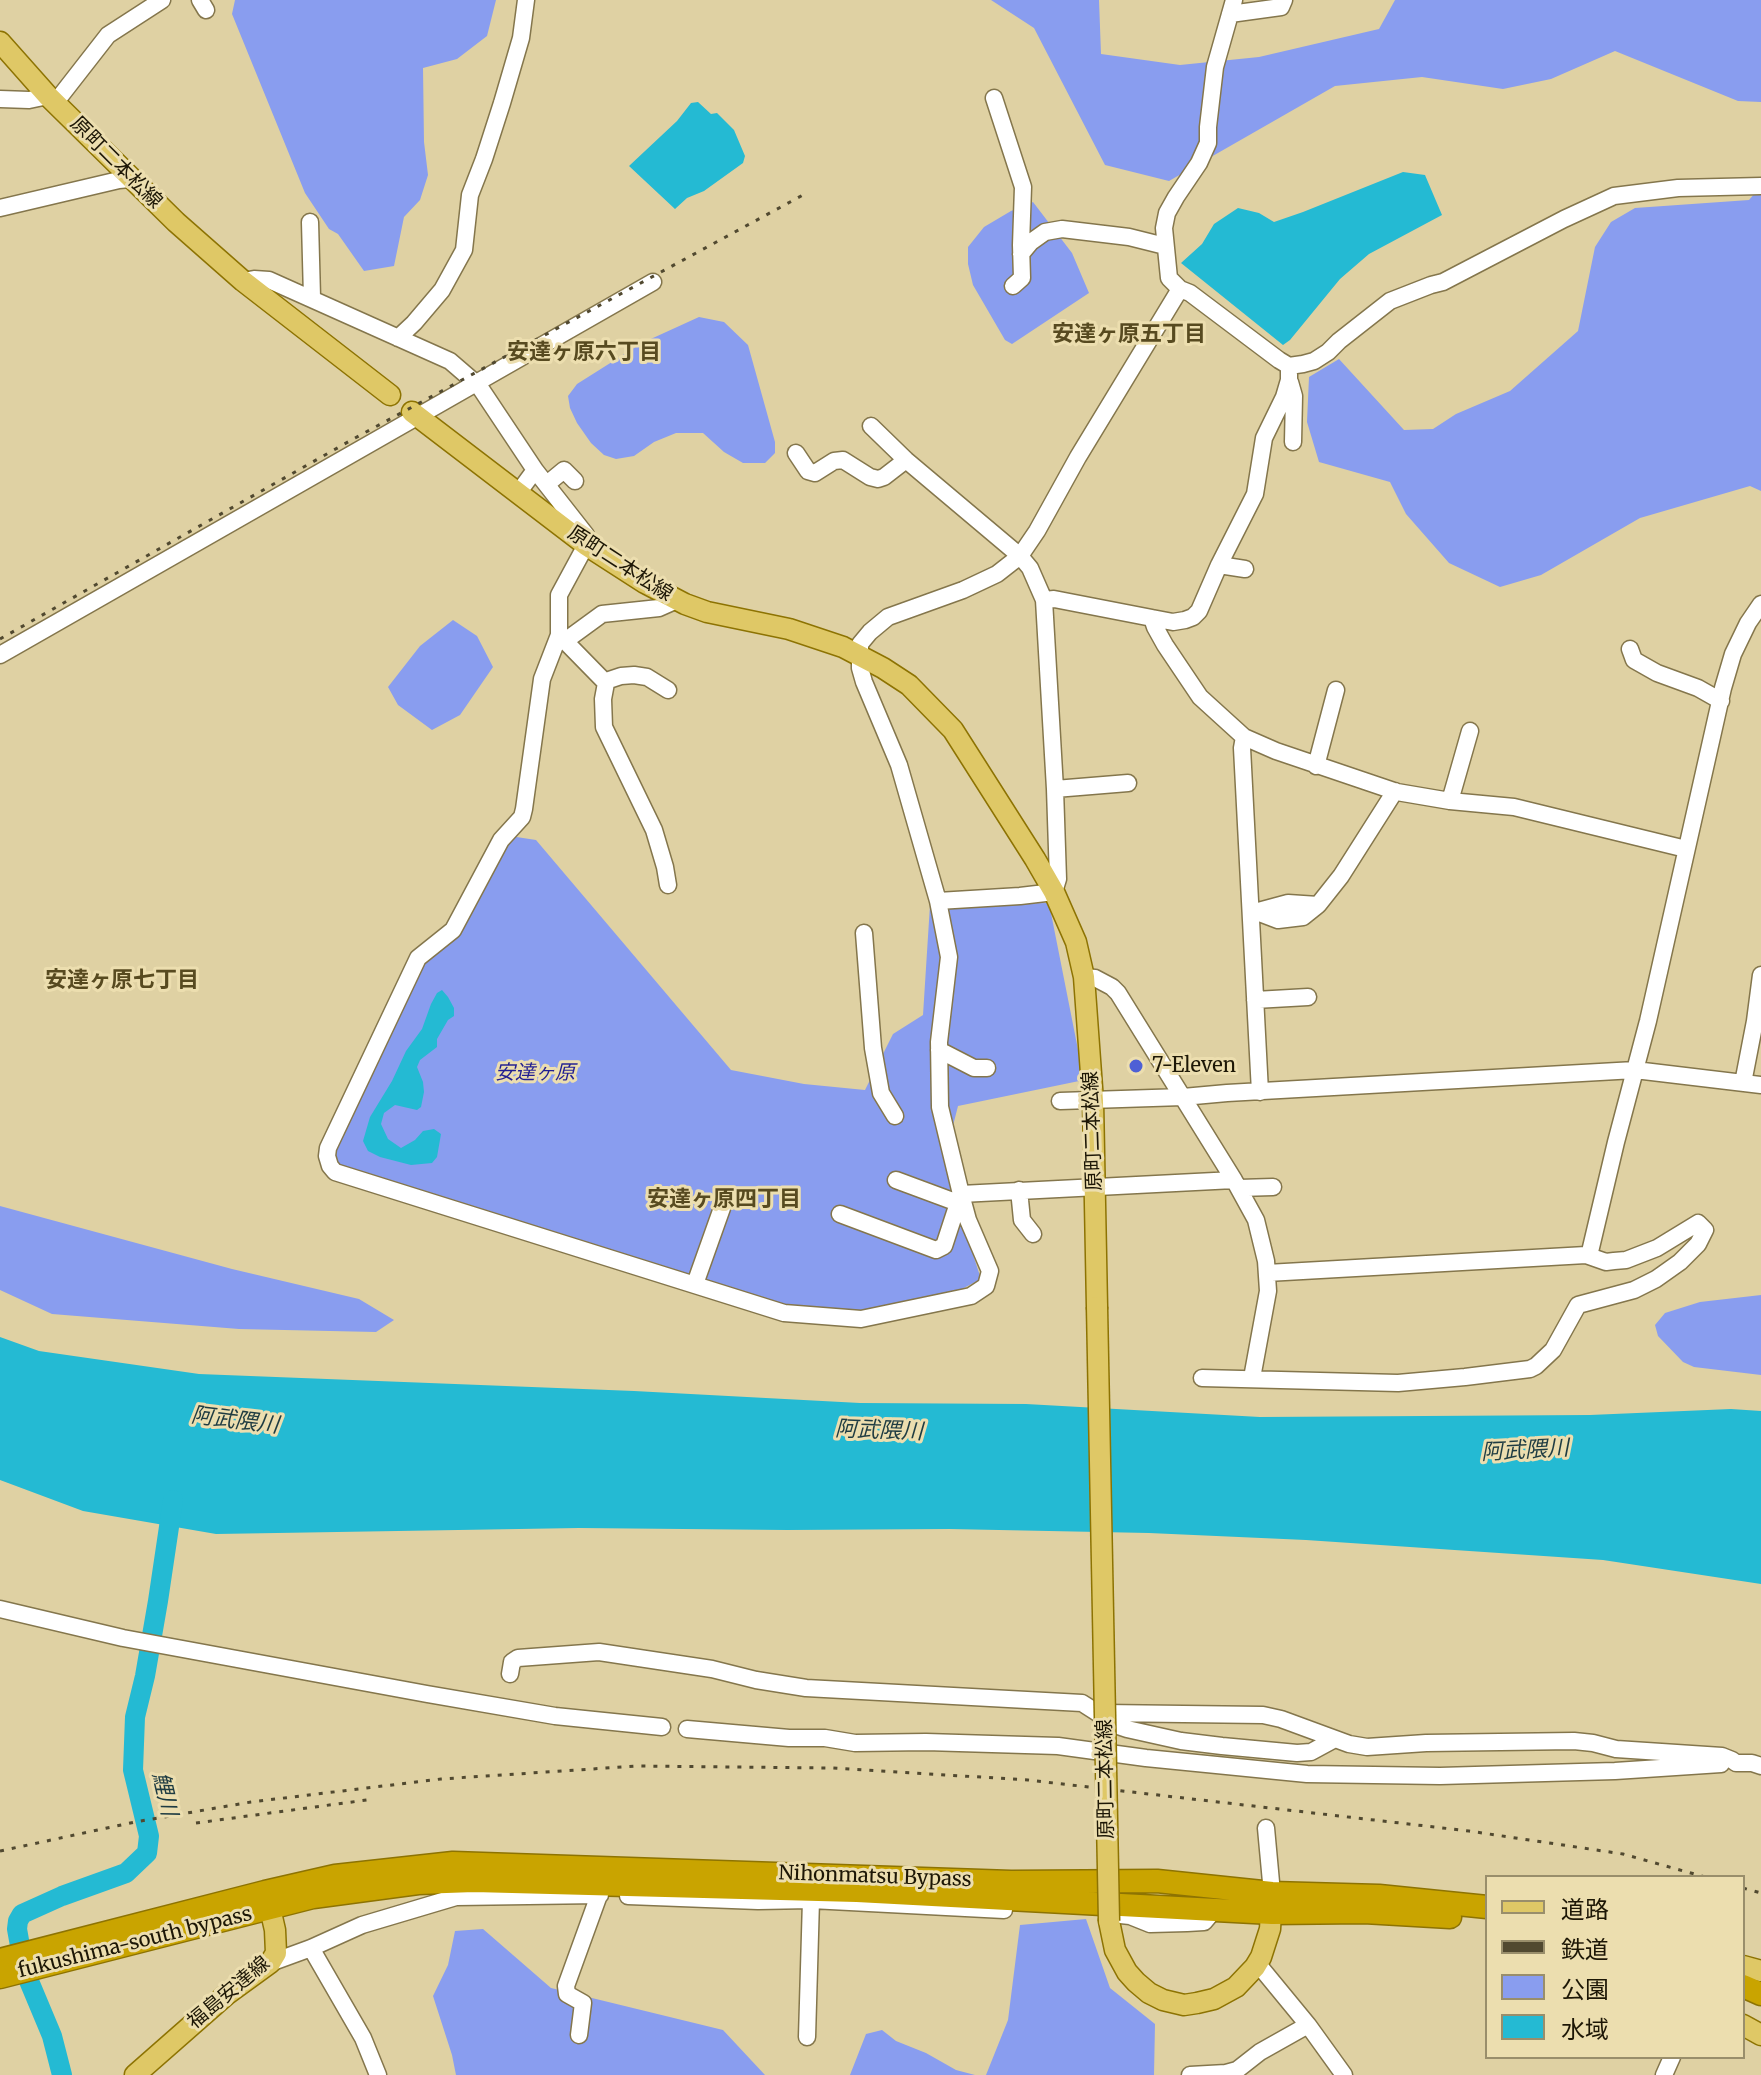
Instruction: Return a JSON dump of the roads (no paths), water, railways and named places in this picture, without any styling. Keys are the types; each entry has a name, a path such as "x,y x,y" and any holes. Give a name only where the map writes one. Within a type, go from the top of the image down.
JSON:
{"highway":[{"name":"Nihonmatsu Bypass","path":"268,1900 335,1876 453,1863 1011,1882 1157,1881 1272,1903 1485,1921"},
{"name":"Nihonmatsu Bypass","path":"268,1900 418,1883 474,1881 857,1891 1215,1909 1379,1896 1485,1907"},
{"name":"fukushima-south bypass","path":"0,1977 47,1957 268,1900"},
{"name":"fukushima-south bypass","path":"0,1960 47,1957"}],"main road":[{"name":"原町二本松線","path":"0,42 130,179 243,281 390,395"},
{"name":"原町二本松線","path":"415,415 586,545 677,600 707,612 805,634 843,647 909,685 953,730 1054,892 1076,942 1084,977 1093,1101 1109,1921 1115,1950 1127,1972 1149,1993 1163,2000 1184,2005 1214,1999 1236,1987 1257,1963 1270,1929 1272,1903"},
{"name":"福島安達線","path":"135,2075 226,1995 270,1963 276,1953 275,1930 268,1900"}],"street":[{"path":"0,99 51,99 108,35 162,0"},
{"path":"398,338 442,290 464,250 470,195 505,96 521,38 526,0"},
{"path":"1284,0 1281,7 1232,7 1215,67 1208,143 1167,213 1164,228 1169,278 1270,354 1289,373 1294,396 1293,442"},
{"path":"994,98 1023,187 1022,278 1013,286"},
{"path":"0,208 130,179"},
{"path":"1289,373 1328,352 1390,301 1443,282 1614,196 1678,188 1761,186"},
{"path":"310,222 312,297"},
{"path":"1021,254 1045,232 1062,229 1129,237 1165,246"},
{"path":"243,281 269,280 450,361 476,384 535,470 586,535 586,545 559,595 562,638 542,679 522,817 501,840 453,930 418,958 328,1148 330,1166 335,1172 784,1313 857,1319 971,1296 986,1286 990,1271 959,1199 940,1107 939,1050 949,957 938,901 899,765 864,682 860,644 888,617 978,583 997,574 1020,556 1180,289"},
{"path":"0,655 415,415 476,384 653,282"},
{"path":"1044,600 1054,599 1173,622 1193,617 1199,611 1255,494 1264,438 1284,397 1289,373"},
{"path":"871,426 906,460 1020,556 1030,568 1044,600 1055,789 1058,879 1054,892 938,901"},
{"path":"796,453 808,471 815,473 834,461 843,460 878,479 906,460"},
{"path":"518,493 535,470"},
{"path":"547,484 564,470 575,481"},
{"path":"1219,565 1245,569"},
{"path":"562,638 602,614 659,608 677,600"},
{"path":"1589,1256 1648,1021 1733,654 1761,604"},
{"path":"1152,618 1165,645 1200,697 1244,737 1276,751 1395,791 1450,801 1514,807 1686,849"},
{"path":"562,638 606,683"},
{"path":"1630,649 1634,660 1721,701"},
{"path":"606,683 621,676 634,675 647,677 668,690"},
{"path":"606,683 604,727 654,830 668,885"},
{"path":"1316,766 1336,690"},
{"path":"1450,801 1470,731"},
{"path":"1244,737 1242,748 1254,913 1260,1092"},
{"path":"1055,789 1128,783"},
{"path":"1254,913 1288,903 1318,905 1341,876 1395,791"},
{"path":"864,933 873,1048 881,1093 895,1116"},
{"path":"1743,1083 1761,975"},
{"path":"1084,977 1095,978 1118,993 1256,1220 1266,1261 1268,1291 1252,1378"},
{"path":"1255,1000 1308,997"},
{"path":"939,1050 974,1068 987,1068"},
{"path":"1060,1101 1183,1097 1635,1070 1761,1085"},
{"path":"896,1180 959,1199 1019,1190 1096,1187 1236,1184 1273,1187"},
{"path":"1019,1190 1022,1220 1033,1234"},
{"path":"840,1214 936,1250 944,1246 959,1199"},
{"path":"695,1284 722,1208"},
{"path":"1202,1378 1398,1383 1530,1369 1553,1350 1578,1305 1634,1290 1656,1279 1698,1244 1705,1230 1698,1223 1657,1248 1626,1260 1606,1262 1589,1256 1267,1273"},
{"path":"0,1609 123,1638 455,1699 555,1716 662,1727"},
{"path":"510,1674 512,1662 518,1658 599,1652 712,1669 806,1688 1082,1703 1127,1729 1181,1741 1235,1748 1311,1752 1335,1739"},
{"path":"1104,1713 1273,1717 1349,1744 1382,1747 1426,1743 1574,1741 1616,1749 1722,1756 1736,1763 1761,1766"},
{"path":"687,1729 825,1738 855,1743 1058,1746 1307,1774 1440,1776 1615,1771 1721,1764"},
{"path":"1266,1828 1272,1903"},
{"path":"579,2035 583,2003 567,1994 566,1986 599,1895"},
{"path":"270,1963 362,1925 456,1897 599,1895 1094,1911 1130,1916 1150,1924 1204,1922 1215,1909"},
{"path":"807,2037 811,1900"},
{"path":"311,1948 363,2038 378,2075"},
{"path":"1257,1963 1308,2025 1341,2074"},
{"path":"1190,2075 1237,2070 1260,2052 1308,2025"}],"water":[{"path":"698,102 711,114 717,113 734,130 745,156 743,163 675,209 629,166 677,121 691,103"},
{"path":"1403,172 1425,175 1442,215 1369,254 1340,279 1283,345 1181,263 1202,244 1214,224 1238,208 1259,213 1274,222"},
{"path":"442,990 454,1008 454,1016 448,1020 437,1039 437,1047 420,1060 417,1067 424,1092 421,1107 417,1110 395,1105 384,1113 381,1124 388,1139 401,1148 423,1131 434,1129 441,1134 437,1157 432,1163 411,1165 380,1157 368,1151 363,1141 370,1117 406,1051 422,1029 437,993"},
{"name":"阿武隈川","path":"0,1337 39,1351 199,1374 860,1403 1026,1404 1260,1417 1761,1411 1761,1584 1603,1560 1149,1533 579,1528 216,1534 83,1511 0,1480"}],"waterway":[{"name":"鯉川","path":"62,2075 52,2036 22,1957 18,1921 22,1914 62,1896 126,1873 147,1853 149,1836 133,1770 135,1717 145,1676 173,1500"}],"railway":[{"path":"0,639 355,438 803,195"},
{"path":"0,1851 135,1822 251,1802 441,1779 637,1766 833,1768 1028,1780 1469,1831 1623,1854 1698,1875"},
{"path":"196,1823 374,1799"},
{"path":"1745,1889 1761,1893"}],"place":[{"name":"7-Eleven","path":"1136,1066"}],"district":[{"name":"安達ヶ原五丁目","path":"1129,335"},
{"name":"安達ヶ原六丁目","path":"584,353"},
{"name":"安達ヶ原七丁目","path":"122,981"},
{"name":"安達ヶ原四丁目","path":"724,1200"}],"park label":[{"name":"安達ヶ原","path":"535,1073"}]}
